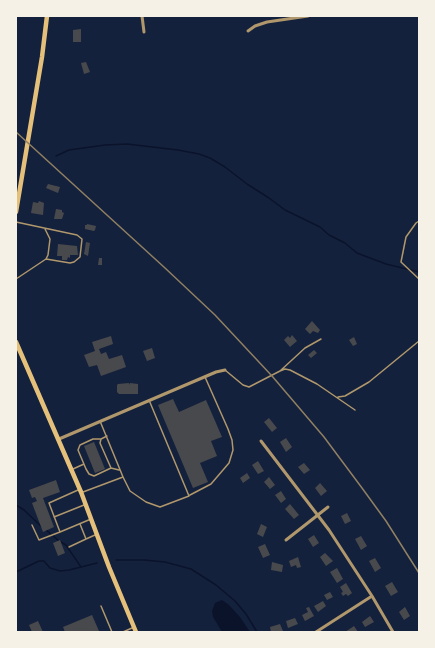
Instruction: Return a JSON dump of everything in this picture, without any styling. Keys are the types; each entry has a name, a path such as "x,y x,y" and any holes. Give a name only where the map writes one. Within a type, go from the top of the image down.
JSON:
{"main road":[{"path":"16,212 42,57 47,16"},
{"path":"16,342 81,491 109,567 135,630"}],"street":[{"path":"142,16 144,32"},
{"path":"248,31 255,26 267,22 308,16"},
{"path":"58,439 205,376 225,370"},
{"path":"261,441 318,515 372,596 393,632"},
{"path":"286,540 328,507"},
{"path":"316,632 372,596"}],"lane":[{"path":"419,221 406,237 401,262 419,279"},
{"path":"16,222 77,235 82,238 80,258 70,263 46,259"},
{"path":"16,280 46,259 50,239 45,229"},
{"path":"280,371 305,348 320,339"},
{"path":"338,398 345,396 369,382 419,341"},
{"path":"225,370 242,385 249,387 285,369 296,372 355,410"},
{"path":"100,421 130,491 146,502 160,507 189,496 211,484 229,463 233,450 232,440 228,429 205,376"},
{"path":"149,400 189,496"},
{"path":"107,436 100,439 93,439 80,445 78,450 89,474 94,476 111,468 120,470"},
{"path":"100,439 111,468"},
{"path":"72,470 84,464"},
{"path":"60,532 48,503 123,477"},
{"path":"54,517 86,504"},
{"path":"32,525 39,540 92,519"},
{"path":"80,524 86,539"},
{"path":"69,547 97,534"},
{"path":"101,606 112,632"},
{"path":"123,632 135,630"}],"water":[{"path":"222,600 240,617 250,632 222,632 213,617 212,611 215,603"}],"building":[{"path":"81,29 81,42 73,42 73,30"},
{"path":"86,62 90,72 84,74 81,63"},
{"path":"48,184 60,187 58,193 46,188"},
{"path":"39,201 44,203 43,215 31,213 33,202 38,203"},
{"path":"56,209 62,210 64,213 62,219 54,219"},
{"path":"85,225 96,226 95,230 85,229"},
{"path":"86,242 90,243 88,256 84,254"},
{"path":"58,244 77,246 78,255 70,255 70,258 68,257 67,260 62,260 62,256 57,256"},
{"path":"99,258 102,258 102,265 98,265"},
{"path":"312,321 320,330 318,333 313,331 310,334 305,329"},
{"path":"292,335 297,341 290,347 284,340 288,336 290,338"},
{"path":"111,336 113,344 99,349 101,354 106,352 109,359 122,355 126,367 101,376 97,365 89,367 84,355 95,351 92,342"},
{"path":"354,337 357,344 353,346 349,340"},
{"path":"152,348 155,358 147,361 143,351"},
{"path":"314,350 317,353 311,358 308,355"},
{"path":"129,383 129,385 130,383 138,384 138,394 119,394 117,392 118,384"},
{"path":"173,399 179,412 206,400 222,437 211,441 217,456 200,463 208,482 193,488 158,405"},
{"path":"269,418 277,428 272,432 264,422"},
{"path":"286,438 292,447 286,452 280,442"},
{"path":"94,442 105,469 95,473 84,446"},
{"path":"258,461 264,471 258,474 252,465"},
{"path":"304,463 310,470 304,474 298,467"},
{"path":"247,473 250,478 243,483 240,478"},
{"path":"269,477 275,485 270,489 264,482"},
{"path":"56,480 60,492 43,498 54,527 43,532 32,503 37,501 35,497 32,498 29,490"},
{"path":"320,483 327,491 321,496 315,488"},
{"path":"281,491 286,499 281,503 275,495"},
{"path":"290,504 299,515 294,519 285,509"},
{"path":"347,513 351,521 345,524 341,516"},
{"path":"261,524 267,527 263,537 257,534"},
{"path":"314,535 319,543 313,547 308,539"},
{"path":"361,536 367,546 361,550 355,539"},
{"path":"60,540 65,553 58,556 53,543"},
{"path":"265,544 270,555 263,558 258,547"},
{"path":"325,553 333,561 326,566 320,557"},
{"path":"298,557 301,567 297,568 296,565 291,567 289,561"},
{"path":"375,558 381,568 375,572 369,561"},
{"path":"272,562 283,565 282,572 271,570"},
{"path":"337,568 343,579 337,583 330,572"},
{"path":"392,582 398,592 391,596 385,586"},
{"path":"346,583 352,593 348,596 346,594 343,596 341,593 343,592 340,587"},
{"path":"330,592 333,597 327,600 324,595"},
{"path":"323,601 326,606 318,612 314,606"},
{"path":"309,607 314,616 305,621 302,615 308,612 306,608"},
{"path":"405,607 410,616 404,620 399,612"},
{"path":"92,615 99,631 65,632 63,627"},
{"path":"370,616 374,622 365,627 362,622"},
{"path":"295,618 298,624 288,628 286,621"},
{"path":"38,621 43,632 32,632 29,625"},
{"path":"280,624 283,631 271,632 270,627"},
{"path":"354,626 358,632 345,632"}],"waterway":[{"path":"56,156 69,150 105,145 127,144 199,154 210,158 225,167 285,210 320,227 329,235 345,243 357,253 386,264 419,272"},
{"path":"16,505 24,510 42,527"},
{"path":"45,529 66,545 81,567"},
{"path":"116,560 165,562 191,569 216,585 235,601 246,614 257,632"},
{"path":"16,572 39,561 44,561 50,568 60,571 97,563"}],"railway":[{"path":"16,132 215,315 272,376 324,437 386,521 419,573"}]}
